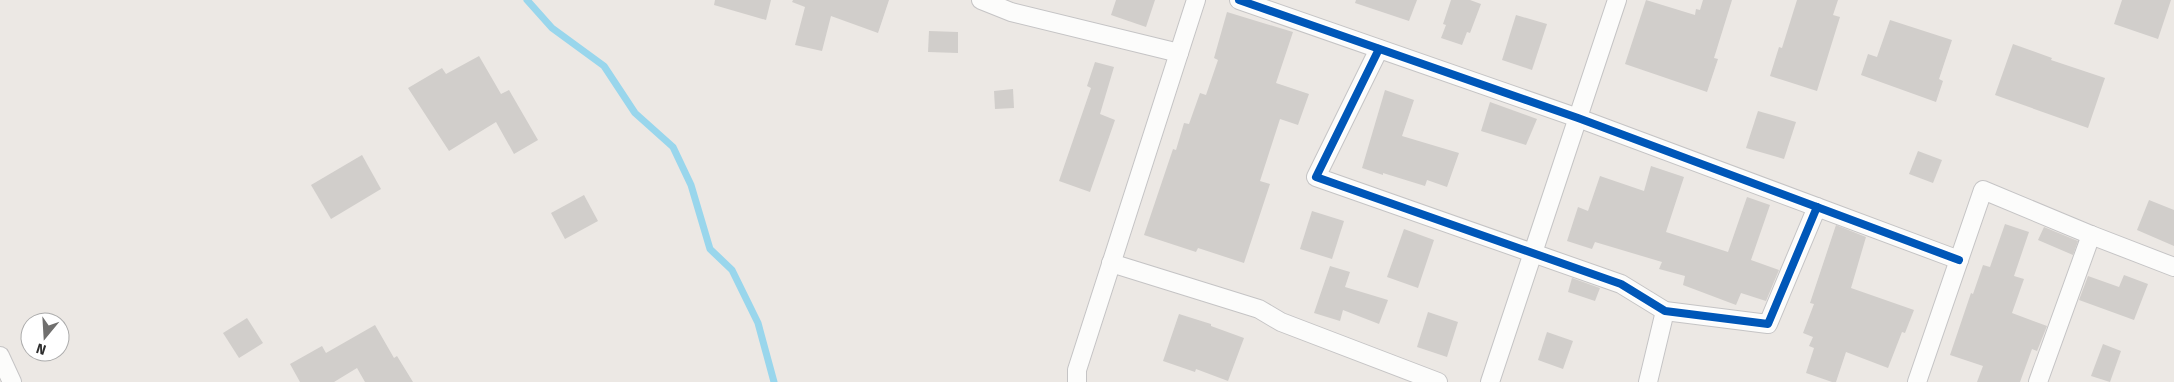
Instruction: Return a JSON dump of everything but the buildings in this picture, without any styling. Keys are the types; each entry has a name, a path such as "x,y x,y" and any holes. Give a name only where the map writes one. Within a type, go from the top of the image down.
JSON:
{"street":[{"path":"981,0 1011,12 1179,53"},
{"path":"1078,382 1077,370 1196,0"},
{"path":"1240,0 1578,118 1959,260"},
{"path":"1490,382 1617,0"},
{"path":"1379,49 1316,177 1621,284 1665,311 1768,324 1817,207"},
{"path":"1917,382 1984,190 2091,235 2174,267"},
{"path":"2038,382 2091,235"},
{"path":"1111,263 1259,309 1280,322 1438,382"},
{"path":"1648,382 1665,311"},
{"path":"0,356 12,382"}],"waterway":[{"path":"527,0 552,28 604,66 635,113 673,147 691,185 710,249 732,270 758,323 774,382"}],"cycle path":[{"path":"1239,0 1578,118 1959,260"},
{"path":"1379,49 1316,177 1621,284 1665,311 1768,324 1817,207"}]}
